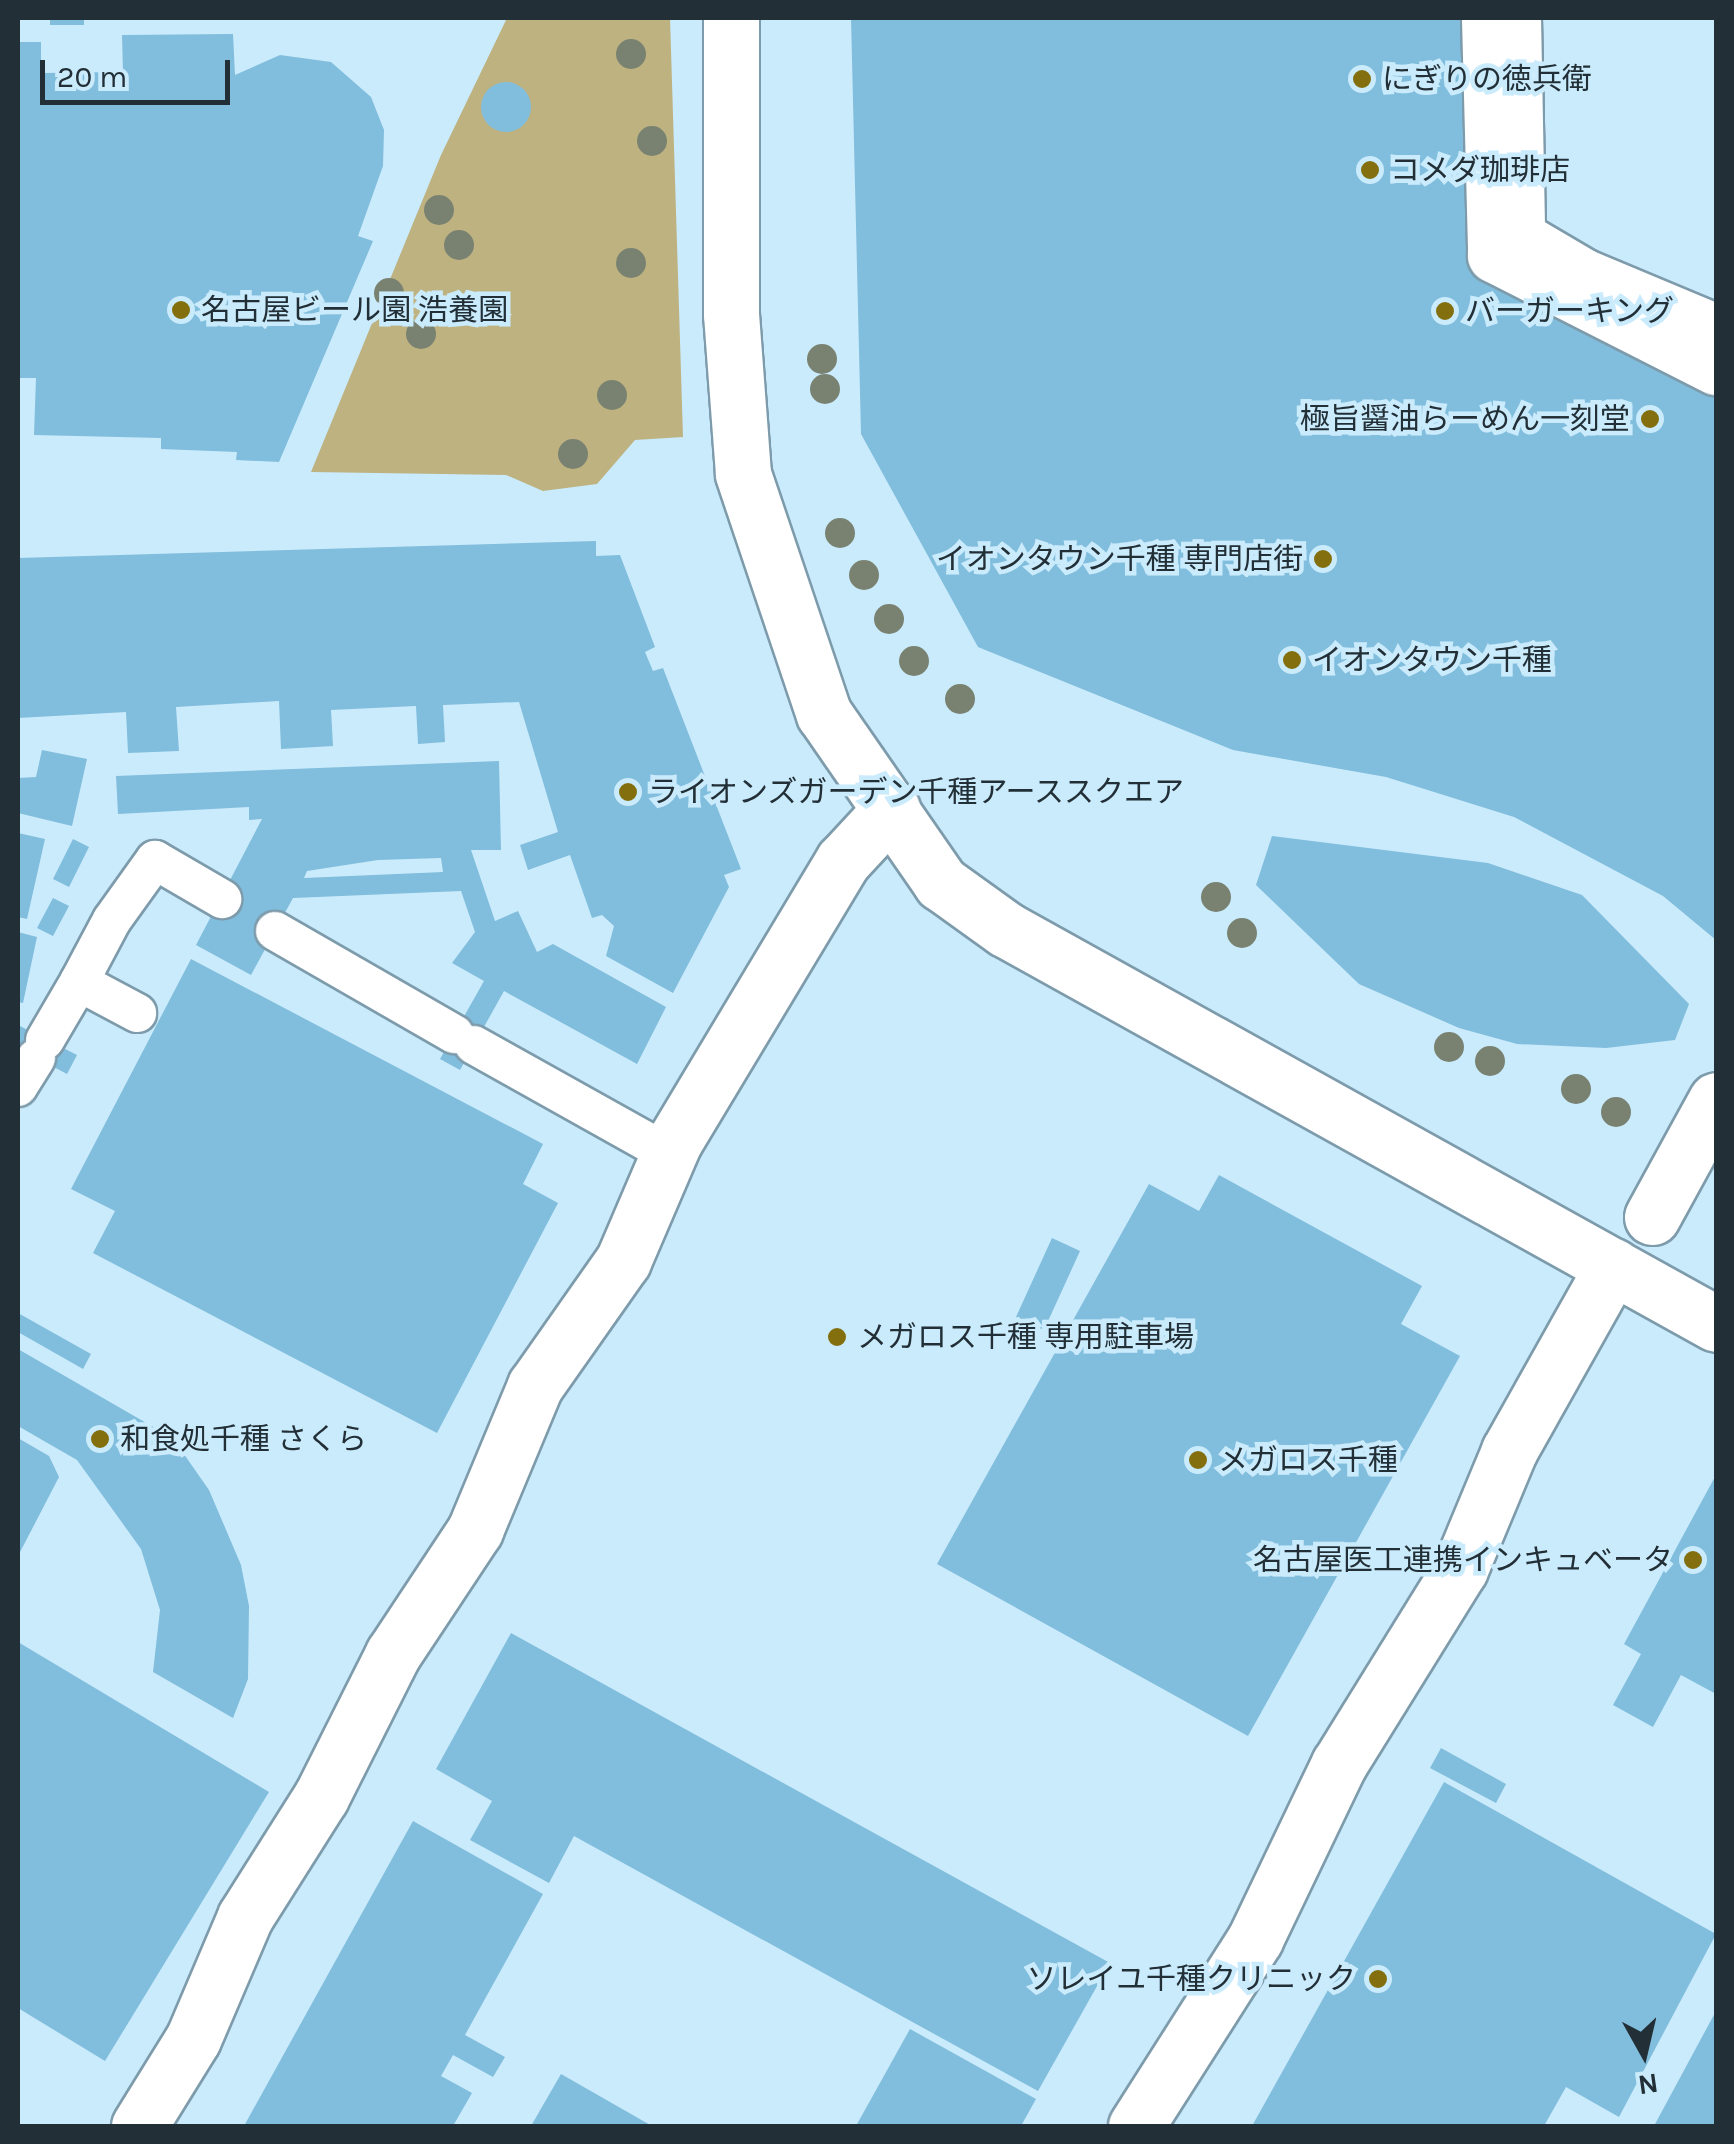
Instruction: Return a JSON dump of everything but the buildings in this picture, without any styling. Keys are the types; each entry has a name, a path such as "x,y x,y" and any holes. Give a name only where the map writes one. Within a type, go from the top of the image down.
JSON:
{"street":[{"path":"731,18 732,314 743,474 824,714 941,883 1005,929 1716,1324"},
{"path":"1490,18 1496,256 1716,367"},
{"path":"139,2126 193,2039 245,1917 320,1798 392,1654 475,1530 535,1386 623,1261 669,1154 844,861 892,808"},
{"path":"1652,1217 1716,1100"},
{"path":"1136,2126 1255,1939 1340,1764 1460,1569 1509,1451 1613,1266"}],"lane":[{"path":"1522,18 1526,233 1587,269 1716,323"},
{"path":"33,1062 112,920 156,860 222,899"},
{"path":"275,931 669,1154"},
{"path":"80,982 138,1013"}],"shaded area":[{"path":"507,18 670,18 683,437 635,440 597,484 543,491 506,475 311,472 441,155"}],"place":[{"name":"にぎりの徳兵衛","path":"1362,79"},
{"name":"コメダ珈琲店","path":"1370,170"},
{"name":"名古屋ビール園 浩養園","path":"181,310"},
{"name":"バーガーキング","path":"1445,311"},
{"name":"極旨醤油らーめん一刻堂","path":"1650,419"},
{"name":"イオンタウン千種 専門店街","path":"1323,559"},
{"name":"イオンタウン千種","path":"1292,660"},
{"name":"ライオンズガーデン千種アーススクエア","path":"628,792"},
{"name":"メガロス千種 専用駐車場","path":"837,1337"},
{"name":"和食処千種 さくら","path":"100,1439"},
{"name":"メガロス千種","path":"1198,1460"},
{"name":"名古屋医工連携インキュベータ","path":"1693,1560"},
{"name":"ソレイユ千種クリニック","path":"1378,1979"}]}
